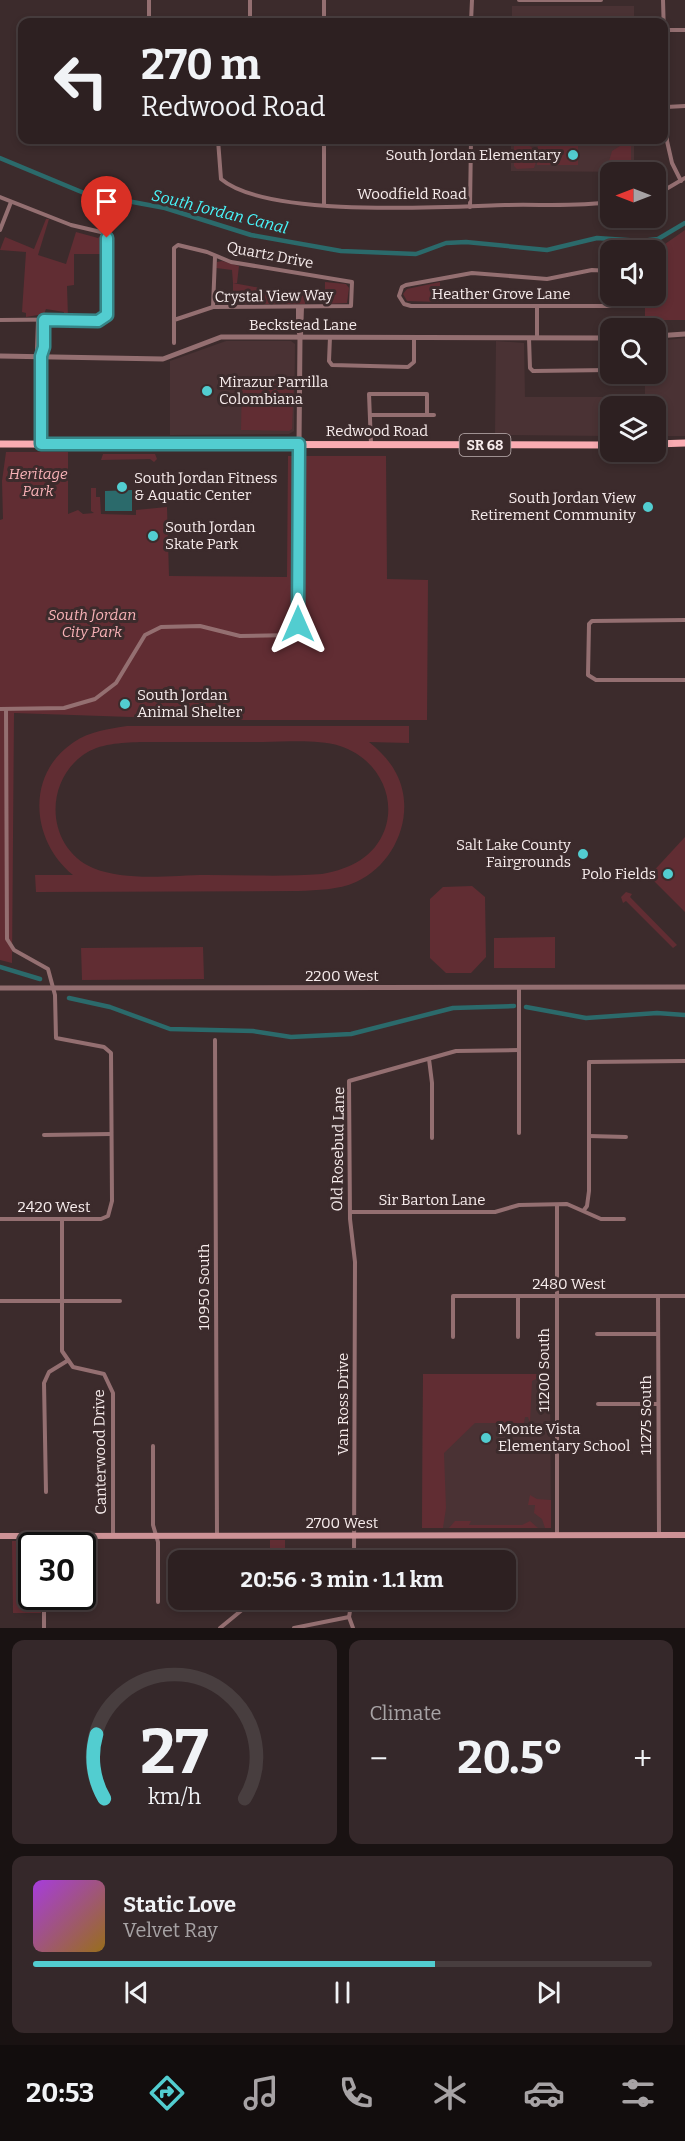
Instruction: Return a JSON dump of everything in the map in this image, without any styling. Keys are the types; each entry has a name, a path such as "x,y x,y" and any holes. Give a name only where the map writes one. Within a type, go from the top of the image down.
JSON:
{"main road":[{"name":"Redwood Road","path":"0,444 600,444"},
{"path":"666,444 684,445"},
{"name":"2700 West","path":"96,1535 685,1535"},
{"name":"2700 West","path":"0,1536 18,1536"}],"street":[{"path":"149,0 149,18"},
{"path":"250,0 250,18"},
{"path":"324,0 324,18"},
{"path":"471,18 472,0"},
{"path":"519,1 601,0"},
{"path":"663,0 664,18"},
{"path":"668,30 685,30"},
{"path":"668,107 685,106"},
{"path":"666,189 683,179 669,154 668,138"},
{"name":"Woodfield Road","path":"218,144 219,176 231,186 250,195 324,206 470,207 587,206 600,204"},
{"path":"324,144 324,206"},
{"path":"470,207 471,144"},
{"path":"0,197 71,225 105,234 108,244 108,309 104,319 0,320"},
{"path":"0,230 11,202"},
{"name":"Quartz Drive","path":"174,343 174,248 178,245 207,252 231,262 352,282"},
{"path":"213,307 215,257"},
{"name":"Heather Grove Lane","path":"600,270 547,279 472,273 403,286 400,291 401,300 411,306 600,306"},
{"name":"Crystal View Way","path":"174,320 213,307 351,306 352,282"},
{"path":"537,306 537,338"},
{"path":"0,709 64,708 95,699 116,683 146,636 161,627 200,626 232,636 294,635 298,624 300,307"},
{"path":"38,320 37,349 41,356"},
{"path":"41,444 41,356 44,347 44,320"},
{"path":"666,335 685,334"},
{"name":"Beckstead Lane","path":"0,356 163,358 221,337 600,338"},
{"path":"330,337 329,361 335,366 408,367 413,364 414,337"},
{"path":"530,338 530,368 533,370 600,370"},
{"path":"371,445 369,394 427,394 427,415"},
{"path":"370,415 434,415"},
{"path":"685,620 592,621 589,624 588,675 596,680 685,680"},
{"path":"6,709 7,939 14,950 48,969 53,988 56,1038 104,1047 111,1053 111,1134 44,1135"},
{"path":"519,987 519,1133"},
{"name":"2200 West","path":"0,988 685,987"},
{"name":"10950 South","path":"215,1040 217,1535"},
{"name":"Old Rosebud Lane","path":"355,1273 350,1212 350,1081 462,1050 519,1050"},
{"path":"429,1059 432,1083 432,1138"},
{"path":"584,1210 587,1206 589,1191 589,1062 685,1061"},
{"name":"2420 West","path":"0,1219 101,1219 108,1216 112,1201 111,1134"},
{"path":"589,1136 626,1137"},
{"name":"Sir Barton Lane","path":"350,1212 495,1212 519,1205 573,1205 600,1219 624,1219"},
{"name":"11200 South","path":"556,1535 557,1205"},
{"path":"46,1492 44,1383 49,1372 67,1361 62,1351 62,1219"},
{"name":"Van Ross Drive","path":"354,1550 355,1273"},
{"name":"2480 West","path":"453,1337 453,1296 685,1296"},
{"path":"518,1296 518,1337"},
{"name":"11275 South","path":"658,1296 658,1535"},
{"path":"0,1301 120,1301"},
{"path":"597,1334 658,1334"},
{"name":"Canterwood Drive","path":"67,1361 73,1367 105,1374 113,1393 113,1535"},
{"path":"598,1404 658,1404"},
{"path":"153,1446 153,1525 158,1542 158,1602"},
{"path":"44,1610 44,1628"},
{"path":"220,1628 241,1610"},
{"path":"350,1610 349,1617 353,1628"},
{"path":"294,1628 349,1617"}],"shaded area":[{"path":"512,6 634,6 634,18 512,18"},
{"name":"South Jordan Elementary","path":"511,144 634,144 634,162 600,162 600,172 511,171"},
{"path":"685,338 685,436 666,436 666,396 645,396 645,384 666,384 666,340"},
{"path":"226,341 291,341 295,344 294,431 289,434 170,435 170,361"},
{"path":"496,341 524,343 525,397 600,397 600,436 495,435"},
{"name":"Monte Vista Elementary School","path":"423,1374 550,1374 551,1528 422,1528"}],"green space":[{"path":"538,144 578,144 578,165 537,165 537,159 534,168 517,169 514,166 514,145 529,145 537,157"},
{"path":"620,146 631,146 631,162 609,162 612,151"},
{"path":"46,219 49,219 38,255 66,264 76,232 98,238 101,235 105,239 101,242 101,254 74,254 74,285 67,286 68,317 64,317 64,312 46,309 44,314 26,317 26,313 22,312 26,252 0,250 5,237 34,249"},
{"path":"685,230 685,320 645,318 645,306 666,306 666,243"},
{"path":"222,261 239,266 237,283 233,283 232,270 216,268 217,262"},
{"path":"325,282 346,284 349,288 347,303 325,304"},
{"path":"440,282 440,302 407,301 403,294 407,289"},
{"path":"233,283 305,296 305,304 233,304"},
{"path":"242,380 294,381 292,429 289,431 241,430"},
{"name":"South Jordan City Park","path":"6,452 68,452 68,514 78,510 83,514 94,513 91,511 91,488 96,488 96,497 100,497 101,514 136,515 136,510 167,507 169,576 287,577 288,456 386,456 387,579 428,580 427,720 219,720 14,713 12,963 0,960 0,520 3,519 2,481"},
{"path":"103,454 155,454 157,459 154,462 150,459 101,460"},
{"path":"127,726 409,726 409,743 369,742 391,764 402,788 403,820 399,835 392,850 370,874 349,885 335,888 298,891 36,892 35,875 73,875 59,861 42,826 39,808 41,789 47,771 58,756 80,738 107,729","holes":["302,741 340,746 363,759 380,778 388,803 385,829 375,847 360,860 342,869 322,874 135,876 120,875 93,868 78,859 66,846 59,831 56,798 61,782 70,767 90,751 118,743"]},
{"name":"Polo Fields","path":"685,837 685,912 649,876"},
{"path":"472,886 485,897 486,957 471,973 446,973 430,958 430,899 443,887"},
{"path":"626,892 632,894 630,897 677,945 673,948 626,901 623,903 621,897"},
{"path":"555,937 555,968 494,968 494,938"},
{"path":"203,947 204,979 82,980 81,948"},
{"path":"423,1374 550,1374 550,1377 532,1381 530,1423 528,1417 525,1417 524,1423 475,1423 444,1453 446,1508 443,1528 422,1528"},
{"path":"530,1495 537,1499 551,1500 551,1528 545,1528 542,1519 534,1513 535,1505 528,1505"},
{"path":"455,1521 471,1521 469,1525 522,1525 530,1521 538,1528 449,1528"},
{"path":"270,1540 285,1540 285,1550 270,1550"},
{"path":"12,1541 18,1541 18,1610 41,1610 41,1613 13,1613"}],"water":[{"path":"132,490 132,511 105,511 105,491"}],"waterway":[{"name":"South Jordan Canal","path":"0,158 84,193 165,208 251,235 341,251 416,254 446,243 466,242 547,250 597,238 641,241 658,239 685,223"},
{"path":"0,967 40,979"},
{"path":"69,998 110,1007 170,1029 253,1031 291,1037 351,1034 453,1008 514,1006"},
{"path":"526,1007 586,1018 657,1013 685,1015"}],"place":[{"name":"South Jordan Elementary","path":"573,155"},
{"name":"Mirazur Parrilla Colombiana","path":"207,391"},
{"name":"South Jordan Fitness & Aquatic Center","path":"122,487"},
{"name":"South Jordan View Retirement Community","path":"648,507"},
{"name":"South Jordan Skate Park","path":"153,536"},
{"name":"South Jordan Animal Shelter","path":"125,704"},
{"name":"Salt Lake County Fairgrounds","path":"583,854"},
{"name":"Polo Fields","path":"668,874"},
{"name":"Monte Vista Elementary School","path":"486,1438"}],"route":[{"path":"107,238 108,309 104,319 98,321 44,320 44,347 41,356 41,444 299,444 298,624"}],"park label":[{"name":"Heritage Park","path":"38,482"}]}
